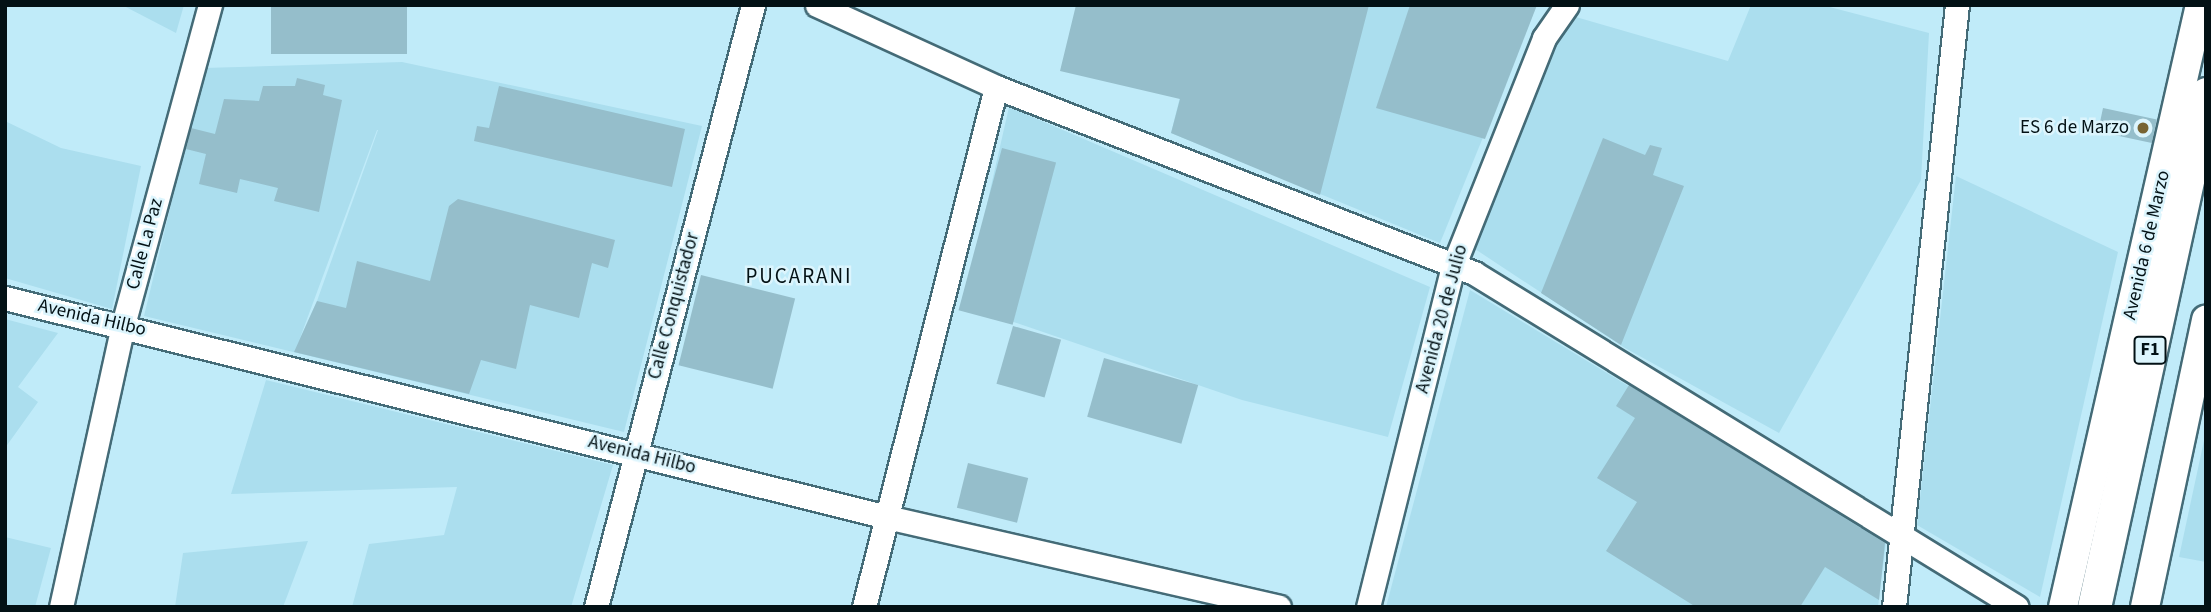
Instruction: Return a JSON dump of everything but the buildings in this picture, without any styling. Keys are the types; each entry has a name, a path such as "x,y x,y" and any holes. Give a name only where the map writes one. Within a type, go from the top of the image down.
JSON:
{"highway":[{"name":"Avenida 6 de Marzo","path":"2094,607 2206,94"},
{"name":"F1","path":"2117,607 2206,185"}],"main road":[{"name":"Avenida 6 de Marzo","path":"2063,607 2200,5"},
{"path":"2145,607 2206,319"}],"street":[{"name":"Calle La Paz","path":"61,607 123,325 210,5"},
{"name":"Calle Conquistador","path":"596,607 753,5"},
{"path":"817,5 996,87 1452,267 1474,273 1901,537 2004,604"},
{"name":"Avenida 20 de Julio","path":"1368,607 1452,267 1544,38 1567,5"},
{"path":"1894,607 1957,5"},
{"path":"864,607 996,87"},
{"name":"Avenida Hilbo","path":"5,298 123,325 887,517 1279,607"}],"shaded area":[{"path":"122,5 184,5 176,33"},
{"path":"1203,5 1536,7 1440,243 1171,133"},
{"path":"1751,5 1822,5 1929,33 1921,180 1779,433 1625,348 1475,249 1569,15 1728,61"},
{"path":"402,62 702,126 624,432 144,316 204,68","holes":["378,130 317,301 300,338"]},
{"path":"1009,107 1430,287 1388,437 1242,400 964,305"},
{"path":"5,121 61,148 141,166 112,309 5,278"},
{"path":"1956,176 2118,252 2040,597 1917,525"},
{"path":"1470,290 1886,542 1878,607 1386,607"},
{"path":"5,319 58,333 18,387 38,402 5,448"},
{"path":"266,380 613,465 571,607 352,607 369,544 444,535 457,487 231,494"},
{"path":"2206,431 2206,562 2179,557"},
{"path":"5,537 51,548 35,607 5,607"},
{"path":"308,541 283,607 175,607 183,553"}],"place":[{"name":"ES 6 de Marzo","path":"2143,128"}],"district":[{"name":"PUCARANI","path":"799,276"}]}
